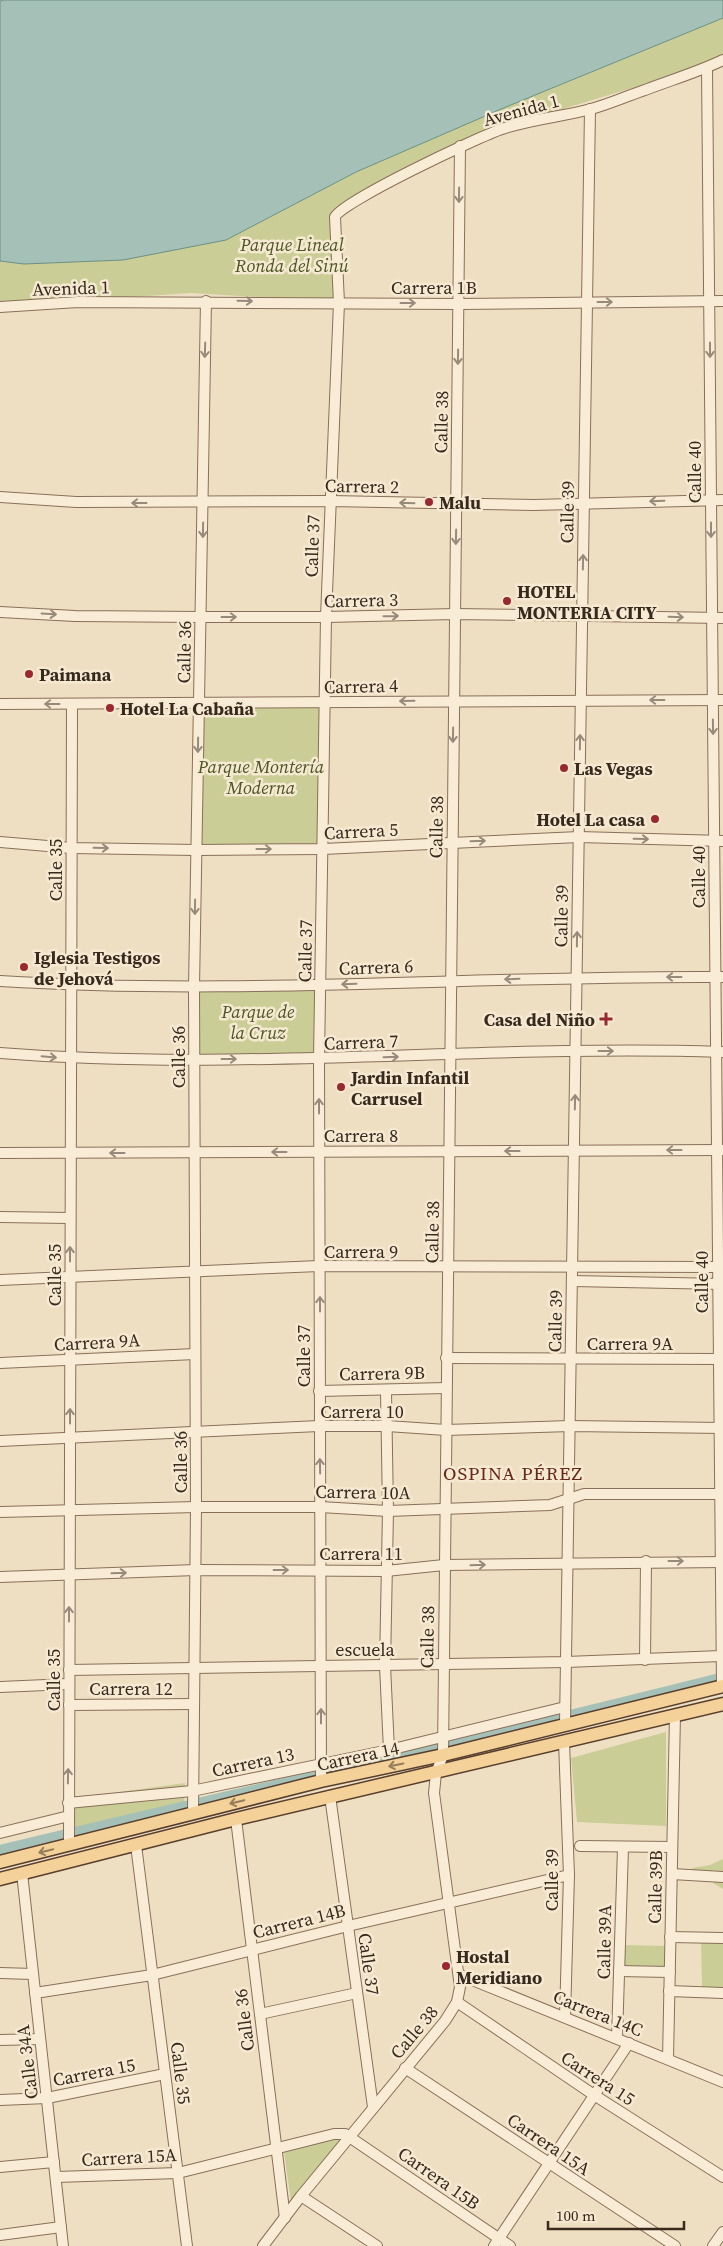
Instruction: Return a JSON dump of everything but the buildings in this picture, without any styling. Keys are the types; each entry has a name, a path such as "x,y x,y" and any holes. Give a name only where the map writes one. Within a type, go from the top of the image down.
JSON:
{"main road":[{"name":"Carrera 14","path":"0,1862 69,1841 192,1810 321,1771 565,1722 722,1684"},
{"name":"Carrera 14","path":"0,1878 330,1796 436,1773 723,1704"}],"street":[{"name":"Avenida 1","path":"336,212 460,146 501,129 530,120 590,109 707,68 723,60"},
{"name":"Calle 40","path":"707,68 712,618 718,700 722,1684"},
{"name":"Calle 39","path":"565,1722 590,109"},
{"name":"Calle 38","path":"263,2246 457,2002 460,1975 434,1793 436,1773 443,1745 460,146"},
{"name":"Calle 37","path":"321,1771 319,1059 326,617 339,303 336,212"},
{"name":"Calle 36","path":"192,1810 196,1570 193,1152 194,987 206,301"},
{"name":"Carrera 1B","path":"144,302 458,304 723,301"},
{"name":"Avenida 1","path":"0,308 78,302 144,302"},
{"name":"Carrera 2","path":"0,497 76,502 330,501 456,505 723,500"},
{"name":"Carrera 3","path":"0,612 75,616 326,617 582,614 723,618"},
{"name":"Carrera 4","path":"0,704 718,700"},
{"name":"Calle 35","path":"69,1841 72,705"},
{"name":"Carrera 5","path":"0,842 71,848 196,850 323,849 579,837 718,841"},
{"name":"Carrera 6","path":"0,981 71,986 194,987 576,977 719,977"},
{"name":"Carrera 7","path":"0,1053 71,1059 319,1059 575,1051 719,1052"},
{"name":"Carrera 8","path":"0,1153 720,1150"},
{"path":"0,1217 70,1218"},
{"name":"Carrera 9","path":"0,1280 194,1273 319,1266 447,1268 720,1267"},
{"path":"572,1281 720,1284"},
{"name":"Carrera 9A","path":"0,1363 195,1354"},
{"name":"Carrera 9A","path":"446,1358 721,1359"},
{"name":"Carrera 9B","path":"319,1391 386,1391 446,1388"},
{"path":"386,1391 388,1511 385,1666 389,1750"},
{"name":"Carrera 10","path":"0,1441 319,1426 388,1426 446,1430 570,1426 721,1428"},
{"name":"Carrera 10A","path":"0,1512 196,1507 320,1507 388,1511 550,1505 584,1494 721,1495"},
{"path":"645,1660 646,1561"},
{"name":"Carrera 11","path":"0,1576 69,1576 196,1570 386,1571 444,1566 568,1562 722,1562"},
{"name":"escuela","path":"69,1670 645,1660 721,1661"},
{"name":"Carrera 12","path":"0,1687 69,1684"},
{"name":"Carrera 12","path":"69,1705 193,1704"},
{"name":"Carrera 13","path":"68,1803 192,1793 321,1771 389,1750 443,1745 565,1708"},
{"name":"Calle 39B","path":"668,2059 675,1715"},
{"name":"Calle 39","path":"564,1742 569,1875 565,2017"},
{"name":"Calle 37","path":"330,1796 373,2107"},
{"name":"Calle 36","path":"236,1819 285,2218"},
{"path":"0,1833 69,1821"},
{"name":"Calle 35","path":"136,1845 187,2246"},
{"path":"580,1846 623,1848 672,1847"},
{"name":"Calle 39A","path":"617,2038 623,1848"},
{"name":"Calle 34A","path":"22,1873 63,2246"},
{"path":"672,1874 723,1877"},
{"name":"Carrera 14B","path":"35,1993 152,1976 348,1926 569,1875"},
{"path":"670,1937 723,1938"},
{"path":"619,1971 670,1972"},
{"path":"0,1974 33,1974"},
{"name":"Carrera 14C","path":"460,1975 723,2082"},
{"path":"670,1991 723,1994"},
{"path":"260,2014 357,1993"},
{"name":"Carrera 15","path":"457,2002 594,2096 723,2177"},
{"path":"0,2040 40,2039"},
{"path":"496,2242 629,2043"},
{"name":"Carrera 15A","path":"406,2068 675,2246"},
{"name":"Carrera 15","path":"0,2100 47,2098 165,2074"},
{"name":"Carrera 15A","path":"56,2177 178,2173 334,2134 350,2136"},
{"name":"Carrera 15B","path":"350,2136 496,2242 510,2246"},
{"path":"0,2167 54,2162"},
{"path":"301,2196 377,2246"},
{"path":"0,2235 61,2227"},
{"path":"713,2246 723,2232"}],"green space":[{"name":"Parque Lineal Ronda del Sinú","path":"723,18 723,57 705,66 513,124 336,210 338,302 191,293 0,306 0,246 226,240 356,172 506,107"},
{"name":"Parque Montería Moderna","path":"203,706 321,708 319,844 199,845"},
{"name":"Parque de la Cruz","path":"197,986 317,986 317,1057 199,1057"},
{"path":"666,1732 666,1826 577,1822 571,1758"},
{"path":"185,1783 184,1809 75,1835 75,1798"},
{"path":"723,1859 723,1889 713,1883 713,1876 693,1875 692,1868 710,1865"},
{"path":"701,1939 723,1939 723,1991 702,1990"},
{"path":"623,1945 669,1946 668,1970 623,1970"},
{"path":"343,2137 291,2202 284,2152"}],"water":[{"path":"723,0 723,18 506,107 356,172 226,240 123,260 24,264 0,261 0,1"}],"waterway":[{"path":"0,1850 723,1677"}],"place":[{"name":"Malu","path":"429,502"},
{"name":"HOTEL MONTERIA CITY","path":"507,601"},
{"name":"Paimana","path":"29,674"},
{"name":"Hotel La Cabaña","path":"110,708"},
{"name":"Las Vegas","path":"564,768"},
{"name":"Hotel La casa","path":"655,819"},
{"name":"Iglesia Testigos de Jehová","path":"24,967"},
{"name":"Casa del Niño","path":"606,1019"},
{"name":"Jardin Infantil Carrusel","path":"341,1087"},
{"name":"Hostal Meridiano","path":"446,1966"}],"district":[{"name":"OSPINA PÉREZ","path":"513,1473"}]}
